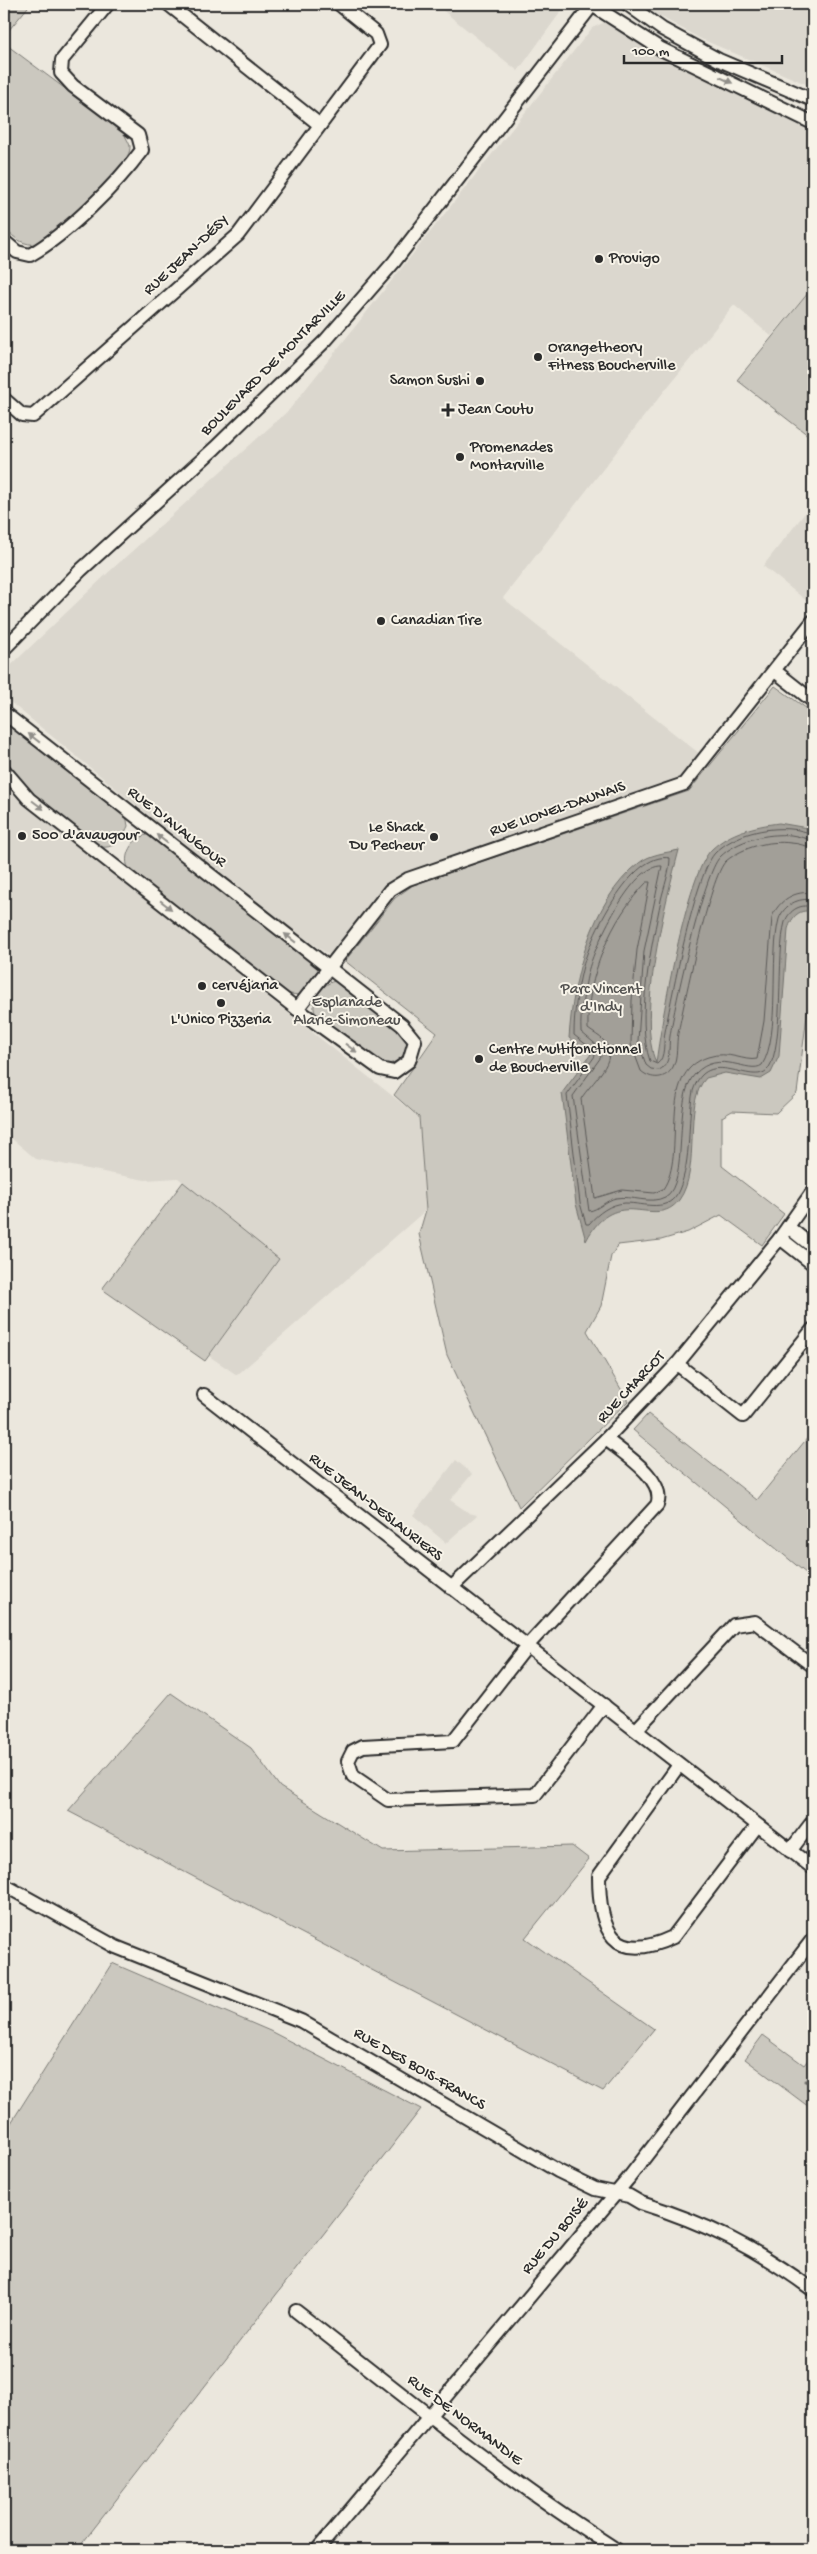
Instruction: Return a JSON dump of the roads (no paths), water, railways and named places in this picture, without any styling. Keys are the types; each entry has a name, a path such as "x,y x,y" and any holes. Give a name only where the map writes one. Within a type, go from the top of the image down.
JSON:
{"street":[{"path":"4,241 17,252 30,255 47,246 125,174 142,150 138,135 73,86 61,72 62,60 108,4"},
{"path":"168,4 320,125"},
{"name":"RUE JEAN-DÉSY","path":"4,399 22,416 33,416 238,235 380,45 376,34 339,4"},
{"path":"592,4 661,49 813,123"},
{"name":"BOULEVARD DE MONTARVILLE","path":"4,649 81,570 215,448 326,340 394,262 592,4"},
{"path":"627,4 662,29 719,60 813,100"},
{"name":"RUE LIONEL-DAUNAIS","path":"297,1009 390,890 408,879 684,784 813,621"},
{"path":"775,671 813,701"},
{"name":"RUE D'AVAUGOUR","path":"4,713 410,1032 416,1045 409,1061 398,1070 382,1071 297,1009"},
{"path":"4,770 29,799 297,1009"},
{"name":"RUE CHARCOT","path":"451,1588 606,1439 677,1364 780,1238 813,1191"},
{"path":"788,1227 813,1247"},
{"path":"780,1238 813,1264"},
{"path":"677,1364 743,1416 813,1329"},
{"name":"RUE JEAN-DESLAURIERS","path":"204,1395 813,1868"},
{"path":"604,1705 534,1795 388,1800 352,1776 348,1762 353,1751 363,1746 453,1741 528,1645 657,1505 660,1498 656,1483 606,1439"},
{"path":"636,1730 734,1624 755,1622 813,1666"},
{"path":"680,1765 599,1876 599,1897 604,1922 611,1936 627,1947 653,1947 673,1937 757,1826"},
{"path":"790,1851 813,1821"},
{"name":"RUE DES BOIS-FRANCS","path":"4,1885 116,1947 301,2021 558,2171 595,2189 630,2196 641,2203 718,2230 778,2263 813,2290"},
{"name":"RUE DU BOISÉ","path":"317,2550 615,2193 813,1939"},
{"name":"RUE DE NORMANDIE","path":"296,2311 429,2416 564,2516 618,2550"}],"water":[{"path":"779,823 813,829 813,912 804,911 797,914 788,929 779,1056 771,1073 761,1079 725,1073 706,1078 699,1089 695,1103 690,1171 686,1187 679,1200 669,1208 659,1211 623,1210 610,1214 598,1223 586,1241 576,1204 562,1093 591,1054 569,1038 571,1015 580,967 596,920 608,898 622,879 639,863 653,856 679,850 661,927 651,989 649,1017 651,1043 656,1063 676,950 693,887 703,863 712,849 727,838 752,828"}],"waterway":[{"path":"805,2081 813,2083"}],"place":[{"name":"Provigo","path":"599,259"},
{"name":"Orangetheory Fitness Boucherville","path":"538,357"},
{"name":"Samon Sushi","path":"480,381"},
{"name":"Jean Coutu","path":"448,410"},
{"name":"Promenades Montarville","path":"460,457"},
{"name":"Canadian Tire","path":"381,621"},
{"name":"500 d'avaugour","path":"22,836"},
{"name":"Le Shack Du Pecheur","path":"434,837"},
{"name":"cervéjaria","path":"202,986"},
{"name":"L'Unico Pizzeria","path":"221,1003"},
{"name":"Centre Multifonctionnel de Boucherville","path":"479,1059"}],"park label":[{"name":"Parc Vincent d'Indy","path":"601,999"},
{"name":"Esplanade Alarie-Simoneau","path":"347,1012"}]}
